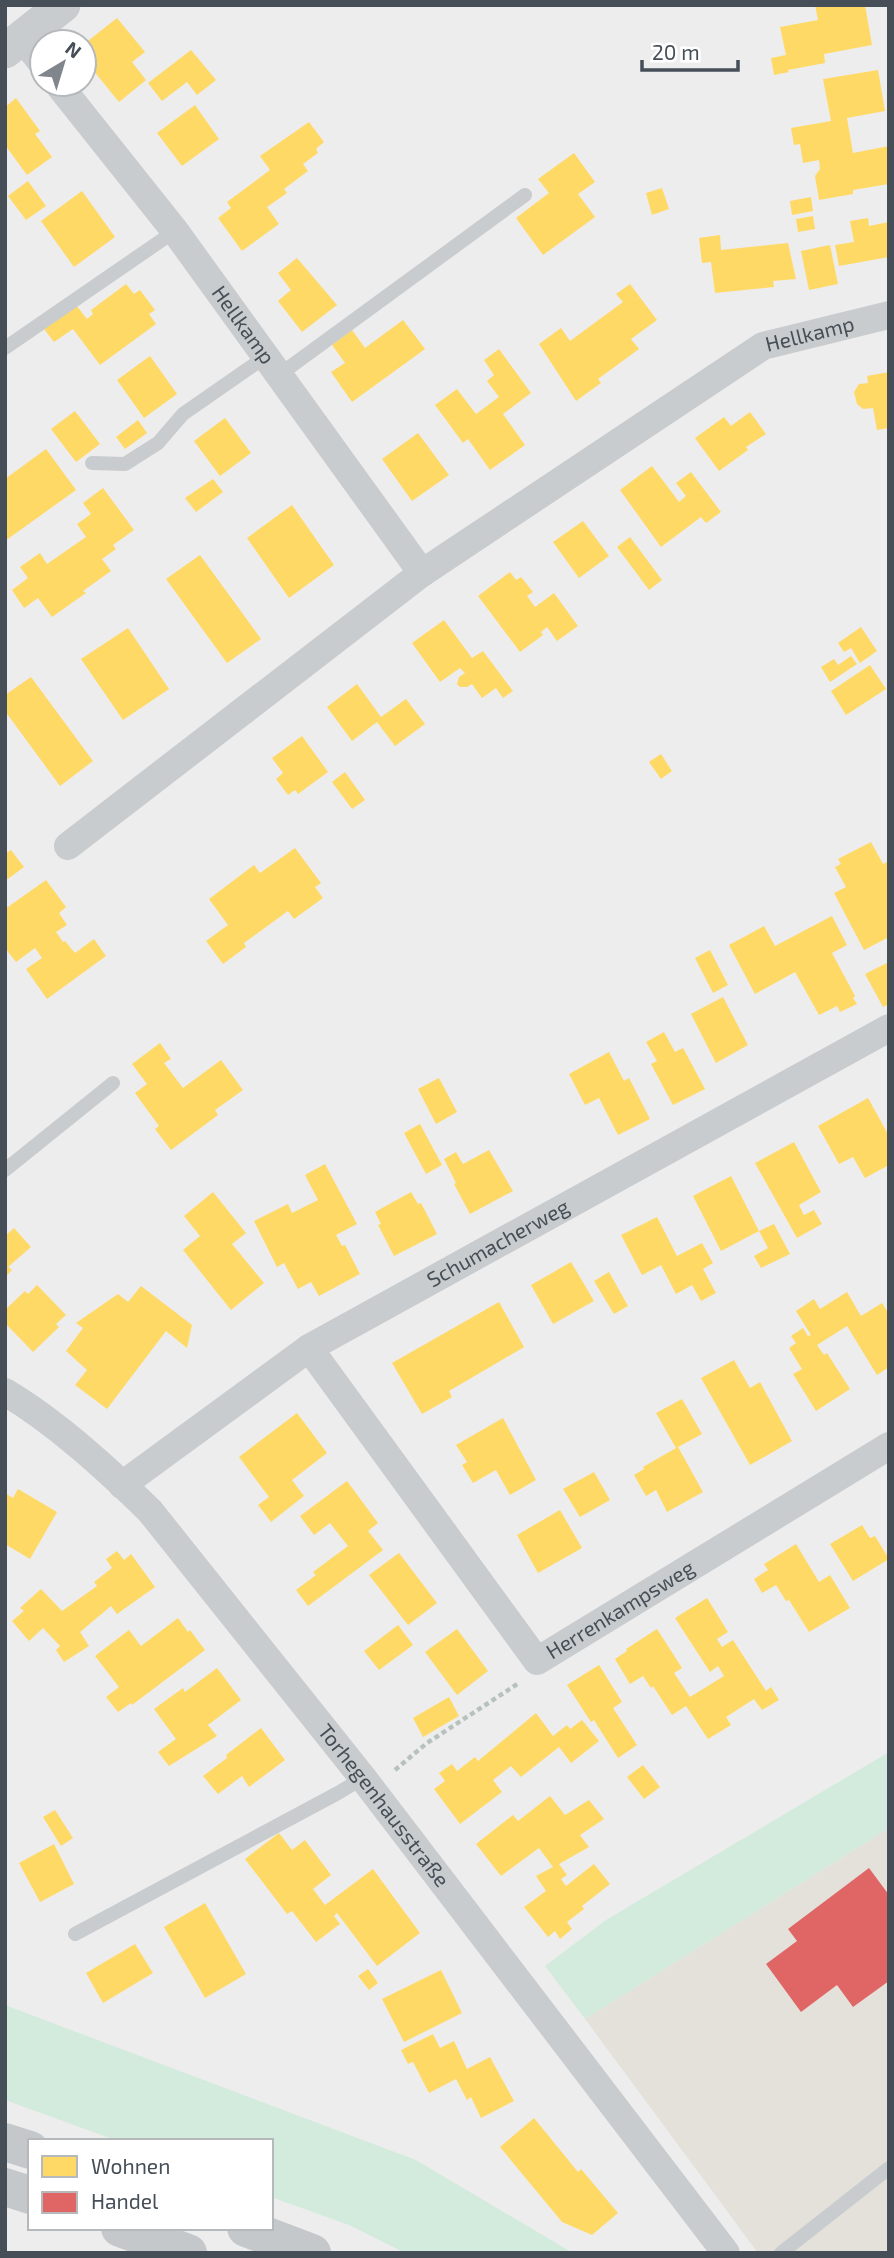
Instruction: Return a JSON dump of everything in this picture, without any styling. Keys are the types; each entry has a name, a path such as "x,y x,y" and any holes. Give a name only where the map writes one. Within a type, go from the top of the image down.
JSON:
{"main road":[{"path":"5,2142 28,2149"},
{"path":"5,2187 28,2195"},
{"path":"125,2230 188,2253"},
{"path":"251,2230 312,2253"}],"street":[{"path":"23,50 63,5"},
{"name":"Hellkamp","path":"69,98 175,231 422,573"},
{"name":"Hellkamp","path":"68,846 422,573 763,346 889,315"},
{"name":"Schumacherweg","path":"122,1485 309,1348 889,1028"},
{"name":"Herrenkampsweg","path":"309,1348 537,1661 889,1446"},
{"name":"Torhegenhausstraße","path":"5,1392 30,1407 150,1511 367,1784 726,2253"}],"lane":[{"path":"92,463 125,464 158,443 183,414 272,366 525,195"},
{"path":"5,348 175,231"},
{"path":"5,1170 113,1083"},
{"path":"75,1934 338,1793 367,1784"},
{"path":"781,2253 889,2168"}],"path":[{"path":"367,1784 526,1678 537,1661"}],"shaded area":[{"path":"889,1828 889,2253 758,2253 585,2019"}],"green space":[{"path":"889,1752 889,1828 585,2019 545,1966 606,1920"},
{"path":"5,2005 416,2160 573,2253 405,2253 349,2225 273,2198 273,2139 112,2139 5,2100"}],"building: Wohnen":[{"path":"815,5 865,5 872,45 824,54 825,63 774,75 771,58 786,55 780,27 818,20"},
{"path":"117,18 145,52 132,62 146,80 119,102 98,76 98,33"},
{"path":"191,50 216,80 197,95 187,82 162,101 148,83"},
{"path":"878,70 885,111 847,118 853,153 889,146 889,184 853,190 853,194 819,200 815,176 820,169 819,160 803,163 800,144 794,145 791,128 831,121 823,79"},
{"path":"16,98 40,131 35,134 52,157 27,175 5,145 5,107"},
{"path":"195,105 219,139 182,166 157,133"},
{"path":"309,122 324,142 316,149 318,153 303,164 308,171 284,189 287,193 267,207 279,224 242,251 218,218 231,208 227,202 270,170 260,156"},
{"path":"574,153 595,182 578,194 595,217 543,255 516,218 549,193 538,179"},
{"path":"28,181 46,206 26,220 8,196"},
{"path":"662,188 669,209 652,215 646,193"},
{"path":"82,191 115,237 74,267 41,221"},
{"path":"811,197 813,211 792,215 790,201"},
{"path":"813,216 815,229 798,232 796,219"},
{"path":"868,218 869,226 889,222 889,257 839,266 835,245 854,242 850,221"},
{"path":"720,235 721,250 788,243 796,279 773,281 774,287 715,293 711,262 702,263 699,238"},
{"path":"830,245 838,284 809,290 801,251"},
{"path":"297,258 337,305 302,332 278,301 291,290 278,273"},
{"path":"126,284 134,294 140,290 155,310 149,314 156,324 100,365 73,329 54,342 44,329 76,305 87,319 93,314 91,310"},
{"path":"630,284 657,320 631,339 639,349 598,379 601,383 576,401 539,344 561,328 570,341 623,302 616,294"},
{"path":"403,320 425,349 352,402 331,372 345,363 332,345 352,330 365,348"},
{"path":"499,349 531,393 503,414 525,445 490,470 468,439 463,443 435,405 457,389 476,414 499,397 487,381 494,375 484,360"},
{"path":"150,356 177,394 144,418 117,380"},
{"path":"889,372 889,428 877,430 873,408 863,409 857,404 854,392 859,384 868,383 867,376"},
{"path":"75,411 100,444 76,462 51,429"},
{"path":"750,412 766,434 746,447 748,450 719,471 695,438 724,417 731,426"},
{"path":"225,418 251,453 220,476 194,441"},
{"path":"138,420 147,433 125,449 116,437"},
{"path":"418,433 449,475 412,501 382,459"},
{"path":"46,449 76,490 5,541 5,479"},
{"path":"652,466 679,502 686,496 676,483 691,472 721,512 706,523 701,517 661,547 620,490"},
{"path":"213,479 223,492 196,512 185,498"},
{"path":"103,488 134,530 113,545 116,549 102,559 111,571 52,617 38,598 24,608 12,590 28,578 20,567 40,553 47,564 86,537 77,524 91,514 83,503"},
{"path":"292,505 334,565 289,598 247,538"},
{"path":"583,521 609,556 579,578 553,542"},
{"path":"630,537 662,580 649,590 617,547"},
{"path":"200,555 261,639 227,663 166,579"},
{"path":"510,572 516,580 521,577 533,592 527,596 535,607 554,593 578,626 557,641 547,627 541,632 543,635 520,652 478,596"},
{"path":"444,620 472,658 483,651 513,691 503,698 496,688 482,698 472,684 460,687 457,684 459,677 465,673 460,668 440,682 412,643"},
{"path":"861,627 877,651 860,663 851,648 844,652 838,643"},
{"path":"128,628 169,689 123,720 81,659"},
{"path":"851,656 857,664 830,682 821,667 834,659 838,665"},
{"path":"870,665 886,689 846,715 831,691"},
{"path":"31,677 93,761 60,786 5,711 5,695"},
{"path":"357,684 381,717 406,699 425,724 395,746 377,722 352,741 327,707"},
{"path":"302,736 328,772 298,794 295,790 288,795 276,779 283,773 272,758"},
{"path":"661,754 672,771 661,779 649,762"},
{"path":"345,772 365,800 352,809 332,782"},
{"path":"871,842 883,864 889,861 889,937 864,950 834,893 846,887 835,867 841,864 838,859"},
{"path":"295,848 321,883 315,887 323,898 294,919 288,911 244,943 246,947 223,964 206,941 228,925 209,899 254,865 260,873"},
{"path":"11,850 24,867 5,881 5,854"},
{"path":"46,880 66,907 59,913 67,925 56,932 63,942 75,953 94,939 106,956 47,999 26,969 42,958 35,948 16,962 5,948 5,909"},
{"path":"832,916 847,945 832,953 857,1004 840,1012 837,1006 819,1015 795,972 755,994 729,945 764,926 775,946"},
{"path":"710,950 728,985 713,993 695,958"},
{"path":"889,962 889,1004 883,1007 865,974"},
{"path":"723,997 748,1045 716,1063 691,1014"},
{"path":"664,1032 675,1052 683,1048 705,1089 673,1105 651,1064 657,1061 646,1042"},
{"path":"160,1043 171,1059 164,1063 183,1088 221,1060 243,1090 215,1110 218,1115 171,1150 155,1129 159,1126 135,1093 147,1084 132,1064"},
{"path":"609,1052 624,1081 629,1078 650,1119 618,1135 599,1098 585,1105 569,1074"},
{"path":"439,1078 457,1112 436,1124 418,1089"},
{"path":"868,1098 889,1136 889,1165 865,1178 853,1157 839,1164 818,1126"},
{"path":"420,1124 442,1165 426,1174 404,1133"},
{"path":"794,1142 821,1192 799,1205 804,1215 814,1210 822,1224 797,1238 755,1163"},
{"path":"489,1150 513,1191 470,1214 444,1159 456,1152 463,1164"},
{"path":"325,1164 357,1224 336,1235 342,1246 345,1245 360,1274 319,1296 311,1282 298,1289 284,1263 277,1267 254,1221 288,1204 292,1213 318,1200 305,1175"},
{"path":"731,1176 759,1231 721,1251 693,1196"},
{"path":"213,1192 246,1233 232,1244 264,1283 231,1310 183,1250 200,1236 184,1216"},
{"path":"411,1192 418,1204 421,1203 437,1234 394,1256 378,1225 381,1224 375,1212"},
{"path":"657,1217 677,1256 702,1243 713,1263 703,1269 716,1293 701,1301 692,1285 676,1294 661,1265 642,1275 621,1235"},
{"path":"774,1224 790,1254 761,1268 754,1256 768,1248 759,1231"},
{"path":"14,1228 31,1247 8,1267 12,1270 5,1277 5,1236"},
{"path":"571,1262 594,1301 553,1324 531,1285"},
{"path":"609,1272 628,1306 614,1314 594,1281"},
{"path":"37,1285 66,1315 56,1324 59,1327 33,1352 5,1323 5,1310 25,1291 28,1294"},
{"path":"141,1286 192,1325 187,1348 166,1331 107,1409 75,1385 87,1370 66,1351 83,1328 76,1323 118,1294 128,1302"},
{"path":"847,1292 861,1316 882,1303 889,1314 889,1367 877,1375 847,1326 817,1345 824,1355 827,1353 850,1389 816,1411 793,1374 802,1369 789,1348 796,1343 791,1336 803,1328 808,1336 811,1335 796,1311 814,1299 820,1309"},
{"path":"499,1302 524,1347 449,1391 452,1397 422,1414 392,1363"},
{"path":"734,1360 750,1388 760,1382 792,1441 750,1465 701,1378"},
{"path":"682,1399 702,1434 678,1447 703,1492 667,1512 656,1490 646,1496 634,1475 676,1448 656,1413"},
{"path":"297,1413 327,1453 292,1480 304,1496 271,1522 258,1505 269,1497 239,1457"},
{"path":"503,1418 536,1480 510,1495 496,1470 473,1483 462,1465 467,1462 456,1445"},
{"path":"594,1472 610,1500 580,1517 563,1489"},
{"path":"347,1481 378,1523 368,1531 383,1550 308,1606 296,1590 316,1575 313,1572 348,1546 330,1523 314,1535 300,1516"},
{"path":"18,1489 57,1512 30,1559 5,1544 5,1493 13,1498"},
{"path":"560,1510 582,1548 538,1573 517,1535"},
{"path":"862,1525 870,1538 875,1536 889,1559 853,1581 830,1544"},
{"path":"796,1544 819,1582 830,1575 850,1608 809,1632 776,1585 762,1593 754,1579 768,1570 764,1564"},
{"path":"117,1551 124,1560 131,1554 155,1587 117,1614 111,1606 80,1632 89,1646 64,1662 56,1650 60,1646 43,1628 29,1641 12,1621 24,1611 20,1608 41,1589 62,1611 97,1586 94,1582 112,1568 106,1559"},
{"path":"399,1553 437,1603 408,1625 369,1575"},
{"path":"707,1598 728,1632 717,1639 722,1647 733,1640 766,1691 771,1687 779,1700 762,1710 754,1699 726,1717 731,1725 708,1739 686,1706 672,1715 643,1676 630,1684 615,1659 657,1629 682,1668 674,1673 690,1697 724,1676 718,1666 710,1672 675,1618"},
{"path":"178,1618 205,1650 132,1705 131,1703 118,1712 106,1697 119,1687 95,1656 129,1630 141,1646"},
{"path":"398,1625 413,1645 379,1670 364,1651"},
{"path":"457,1629 488,1671 457,1695 425,1652"},
{"path":"599,1665 622,1702 613,1708 637,1745 618,1758 567,1685"},
{"path":"217,1668 241,1700 208,1725 217,1736 169,1766 158,1752 176,1739 154,1709 183,1688 185,1692"},
{"path":"449,1697 459,1716 423,1737 413,1718"},
{"path":"536,1713 553,1736 567,1725 570,1729 582,1720 599,1741 571,1763 559,1747 521,1777 511,1766 493,1780 502,1792 460,1824 434,1789 445,1781 439,1773 452,1764 457,1771 475,1757 478,1761"},
{"path":"261,1728 285,1760 249,1787 242,1776 218,1794 203,1776"},
{"path":"643,1765 660,1787 644,1799 627,1777"},
{"path":"550,1796 565,1815 589,1800 604,1819 580,1835 589,1847 559,1864 567,1875 561,1879 566,1886 594,1864 610,1884 567,1922 572,1929 560,1939 555,1931 548,1937 524,1907 546,1891 536,1876 553,1867 539,1848 501,1876 476,1844 513,1815 518,1821"},
{"path":"55,1810 73,1838 61,1846 43,1817"},
{"path":"279,1833 292,1850 305,1840 331,1875 313,1889 325,1905 373,1869 420,1933 377,1966 337,1913 334,1916 340,1924 316,1942 292,1911 287,1914 245,1859"},
{"path":"54,1844 74,1884 40,1902 19,1863"},
{"path":"205,1903 246,1974 205,1998 164,1927"},
{"path":"135,1944 153,1973 103,2003 86,1973"},
{"path":"368,1969 378,1983 369,1990 358,1976"},
{"path":"441,1970 462,2013 404,2042 382,1999"},
{"path":"433,2034 440,2048 454,2041 467,2069 490,2057 514,2101 481,2118 471,2097 467,2100 456,2079 429,2093 413,2062 408,2064 401,2050"},
{"path":"534,2118 578,2172 581,2169 618,2213 592,2235 562,2222 500,2147"}],"building: Handel":[{"path":"869,1868 889,1895 889,1981 853,2007 837,1985 801,2012 766,1964 797,1941 788,1929"}]}
